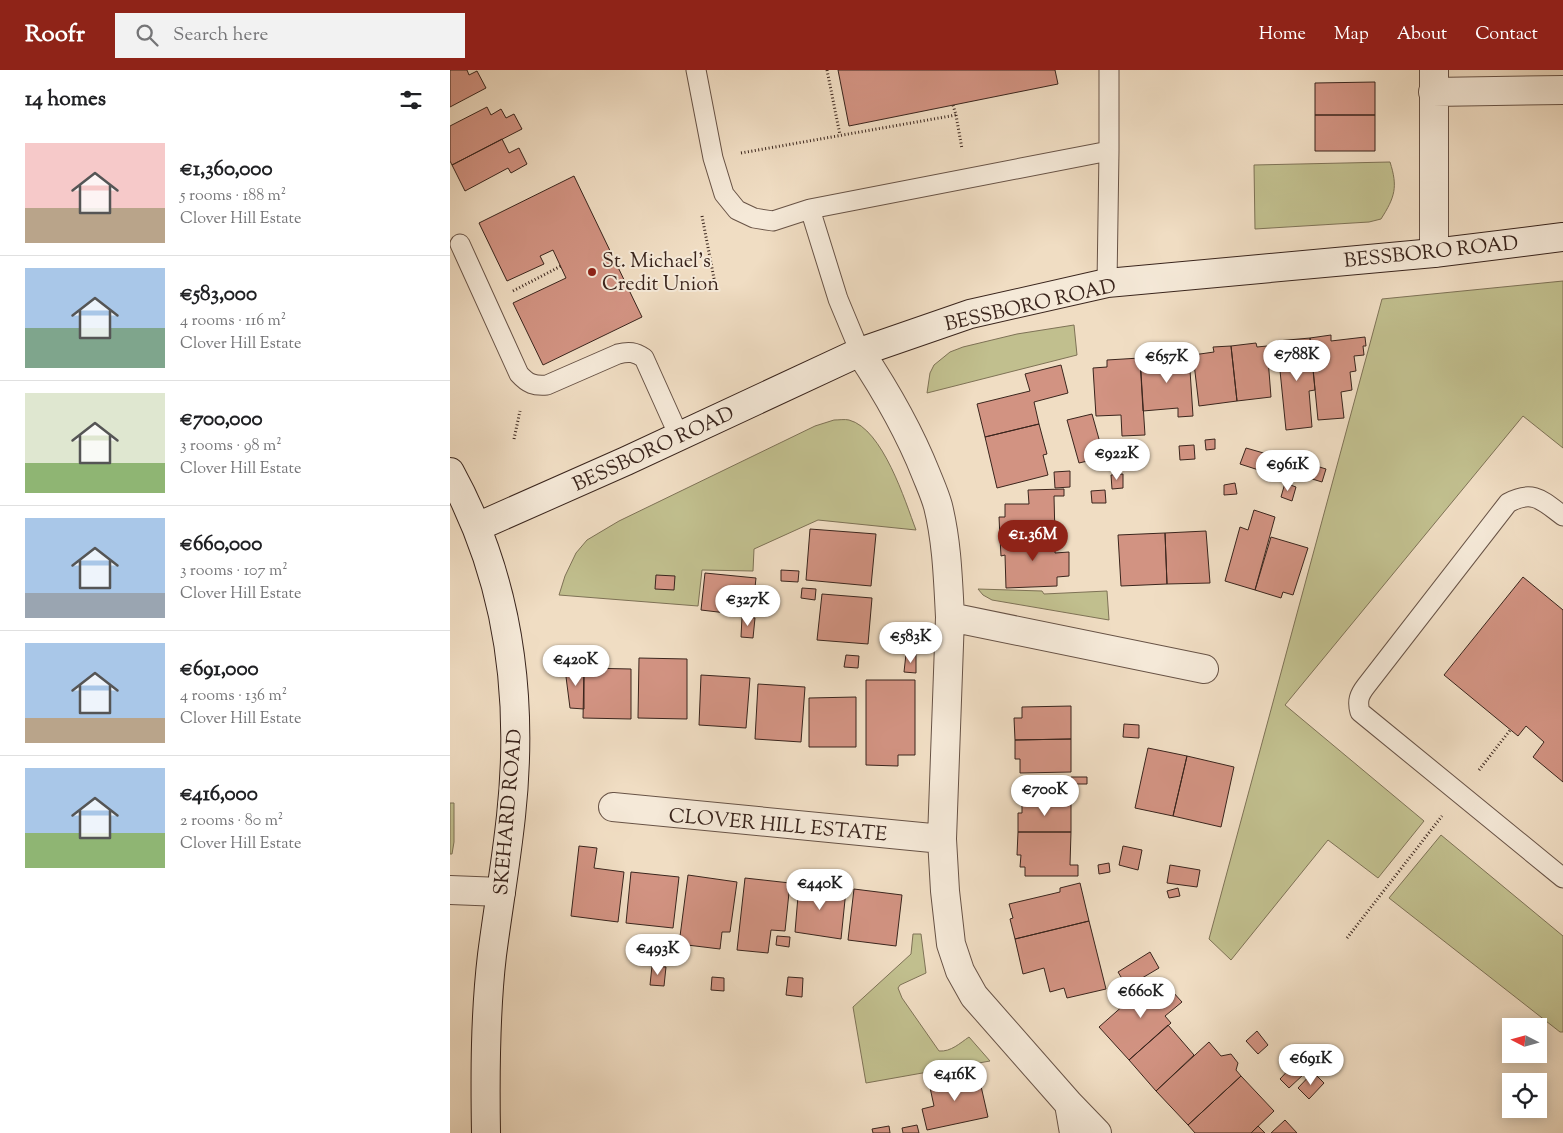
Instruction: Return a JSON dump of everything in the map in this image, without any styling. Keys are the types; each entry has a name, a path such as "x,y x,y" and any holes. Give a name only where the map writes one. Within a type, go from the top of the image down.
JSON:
{"street":[{"path":"1434,253 1434,81 1563,90"},
{"name":"BESSBORO ROAD","path":"477,527 860,352 970,314 1107,283 1434,253 1563,237"},
{"path":"860,352 903,422 921,460 936,500 943,529 947,560 950,617 942,839 944,891 951,944 960,971 974,996 1097,1133"},
{"name":"SKEHARD ROAD","path":"450,472 477,527 493,571 503,612 512,669 515,718 511,815 492,956 486,1022 486,1133"},
{"path":"950,617 1204,669"},
{"name":"CLOVER HILL ESTATE","path":"614,807 942,839"},
{"path":"450,890 501,892"},
{"path":"1070,1104 1074,1133"}],"lane":[{"path":"696,70 713,158 724,194 738,210 754,218 773,221 810,209 1109,151"},
{"path":"1107,283 1109,70"},
{"path":"810,209 838,299 860,352"},
{"path":"460,244 519,374 527,383 537,386 547,385 628,351 637,353 644,358 679,436"},
{"path":"1563,516 1538,497 1518,497 1508,504 1359,695 1358,704 1360,712 1563,878"}],"path":[{"path":"827,70 840,135"},
{"path":"952,105 956,115 968,178"},
{"path":"713,158 956,115"},
{"path":"488,304 561,266"},
{"path":"1347,938 1510,730"}],"shaded area":[{"path":"1390,162 1394,178 1394,192 1381,219 1369,222 1255,229 1254,165"},
{"path":"1563,281 1563,448 1523,416 1285,705 1424,821 1378,878 1328,840 1231,960 1209,939 1382,299"},
{"path":"1074,325 1077,355 927,393 930,373 934,365 950,352 1017,334"},
{"path":"834,420 849,420 861,426 872,437 891,468 916,530 818,520 754,549 753,571 702,570 698,606 559,595 565,576 576,553 587,540 619,521 815,426"},
{"path":"978,589 1042,591 1044,594 1107,591 1109,620 992,600 983,595"},
{"path":"450,803 454,803 454,842 452,854 450,854"},
{"path":"1441,835 1563,936 1563,1032 1560,1032 1548,1023 1548,1018 1542,1018 1389,898"},
{"path":"913,934 921,934 926,973 900,985 898,988 902,998 939,1051 951,1049 969,1037 990,1061 866,1083 853,1007 911,954"}],"building":[{"path":"450,70 467,70 469,75 477,71 486,88 450,107"},
{"path":"838,70 1055,70 1058,84 849,126"},
{"path":"1375,82 1375,115 1315,115 1315,83"},
{"path":"487,107 491,115 501,109 506,118 514,114 522,129 452,165 450,161 450,126"},
{"path":"1315,115 1375,115 1375,151 1315,151"},
{"path":"502,139 509,153 519,148 527,164 511,173 508,168 465,191 452,165"},
{"name":"St. Michael's Credit Union","path":"574,176 642,317 543,365 513,303 566,278 553,250 540,256 544,264 507,281 479,223"},
{"path":"1331,335 1331,341 1365,337 1366,346 1363,346 1364,355 1354,356 1356,371 1350,372 1352,390 1341,392 1344,418 1318,420 1310,338"},
{"path":"1310,338 1315,390 1309,391 1312,427 1286,430 1277,341"},
{"path":"1256,343 1257,347 1267,346 1271,397 1237,401 1231,346"},
{"path":"1231,346 1237,401 1199,406 1193,355 1214,352 1213,347"},
{"path":"1189,355 1193,416 1178,417 1178,408 1143,411 1140,358"},
{"path":"1140,358 1145,435 1122,436 1121,415 1096,416 1093,368 1107,367 1107,360"},
{"path":"1061,365 1068,393 1034,402 1039,424 985,437 977,404 1030,391 1025,374"},
{"path":"1092,414 1104,457 1079,463 1067,420"},
{"path":"1039,424 1047,454 1043,455 1048,475 997,488 985,437"},
{"path":"1215,439 1215,449 1206,450 1205,440"},
{"path":"1194,445 1195,459 1180,460 1179,446"},
{"path":"1246,448 1274,456 1268,473 1240,464"},
{"path":"1121,453 1123,467 1109,469 1106,455"},
{"path":"1292,463 1302,466 1299,477 1289,474"},
{"path":"1313,465 1326,469 1322,482 1309,478"},
{"path":"1070,471 1070,487 1055,488 1054,472"},
{"path":"1123,474 1123,488 1112,489 1111,475"},
{"path":"1235,483 1237,494 1224,495 1224,485"},
{"path":"1285,483 1296,487 1292,501 1281,497"},
{"path":"1064,489 1064,496 1054,496 1055,536 1000,538 999,517 1005,517 1005,504 1029,504 1028,490"},
{"path":"1105,490 1106,503 1092,503 1091,491"},
{"path":"1254,510 1275,517 1255,590 1225,581 1240,527 1248,530"},
{"path":"810,529 876,534 871,586 806,580"},
{"path":"1206,531 1210,583 1167,584 1165,533"},
{"path":"1165,533 1167,584 1121,586 1118,535"},
{"path":"1055,536 1055,553 1069,552 1069,576 1057,577 1057,586 1006,588 1005,555 1001,556 1000,538"},
{"path":"1271,537 1308,548 1293,595 1283,592 1281,598 1255,590"},
{"path":"781,570 799,571 798,582 781,581"},
{"path":"705,573 756,578 752,616 701,610"},
{"path":"656,575 675,576 674,590 655,589"},
{"path":"1523,577 1563,610 1563,782 1533,757 1544,742 1526,726 1518,736 1444,675"},
{"path":"802,588 816,589 815,600 801,598"},
{"path":"822,594 872,598 868,644 817,640"},
{"path":"742,617 755,618 753,638 741,637"},
{"path":"906,654 916,654 916,673 904,672"},
{"path":"846,655 859,656 858,668 844,667"},
{"path":"639,658 687,659 687,719 638,718"},
{"path":"584,668 631,669 631,719 583,718"},
{"path":"584,668 584,709 570,708 565,669"},
{"path":"701,675 750,678 746,728 699,725"},
{"path":"866,680 915,680 915,755 898,755 898,766 866,765"},
{"path":"758,684 805,687 801,742 755,739"},
{"path":"856,697 856,747 809,747 809,698"},
{"path":"1071,706 1071,739 1015,740 1014,718 1022,718 1022,707"},
{"path":"1124,724 1139,725 1139,738 1123,737"},
{"path":"1071,739 1071,772 1020,773 1020,759 1015,759 1015,740"},
{"path":"1148,748 1187,756 1173,816 1135,808"},
{"path":"1187,756 1234,767 1221,827 1173,816"},
{"path":"1071,777 1087,777 1087,784 1072,784"},
{"path":"1022,800 1071,801 1071,832 1018,832 1018,813 1022,813"},
{"path":"1018,832 1071,832 1070,865 1078,865 1078,876 1025,876 1025,867 1020,867 1021,855 1017,855"},
{"path":"579,846 597,848 594,868 624,872 618,922 571,916"},
{"path":"1123,846 1142,850 1138,870 1119,865"},
{"path":"1109,863 1110,872 1099,874 1098,865"},
{"path":"1170,865 1200,870 1197,887 1167,883"},
{"path":"631,872 679,877 673,928 626,923"},
{"path":"688,875 737,882 730,932 722,932 720,949 679,944"},
{"path":"745,878 790,883 785,931 771,930 768,953 737,950"},
{"path":"1080,883 1089,921 1015,939 1010,919 1013,918 1009,904 1060,892 1060,888"},
{"path":"799,884 846,890 841,939 795,932"},
{"path":"1178,888 1180,896 1169,898 1167,891"},
{"path":"854,889 902,895 896,946 848,940"},
{"path":"1089,921 1106,989 1067,998 1064,988 1050,992 1044,968 1023,974 1015,939"},
{"path":"777,936 790,937 789,947 776,945"},
{"path":"1150,952 1159,968 1127,987 1118,972"},
{"path":"652,966 666,967 664,986 650,985"},
{"path":"712,977 724,978 724,991 711,990"},
{"path":"788,977 803,978 802,997 786,995"},
{"path":"1162,980 1182,1002 1165,1016 1171,1023 1129,1060 1099,1027 1142,989 1146,994"},
{"path":"1168,1025 1194,1055 1156,1091 1129,1060"},
{"path":"1257,1031 1268,1045 1258,1054 1246,1041"},
{"path":"1209,1042 1221,1056 1231,1054 1238,1063 1236,1070 1241,1076 1188,1125 1156,1091"},
{"path":"1294,1064 1304,1074 1289,1088 1280,1079"},
{"path":"1313,1072 1324,1083 1309,1099 1298,1088"},
{"path":"978,1073 988,1117 927,1130 922,1109 934,1106 929,1083"},
{"path":"1241,1076 1274,1111 1251,1133 1195,1133 1188,1125"},
{"path":"1285,1120 1297,1133 1271,1133"},
{"path":"917,1125 919,1133 903,1133 902,1128"},
{"path":"889,1126 890,1133 873,1133 872,1129"},
{"path":"1258,1126 1265,1133 1251,1133"}],"place":[{"name":"St. Michael's Credit Union","path":"592,272"}]}
